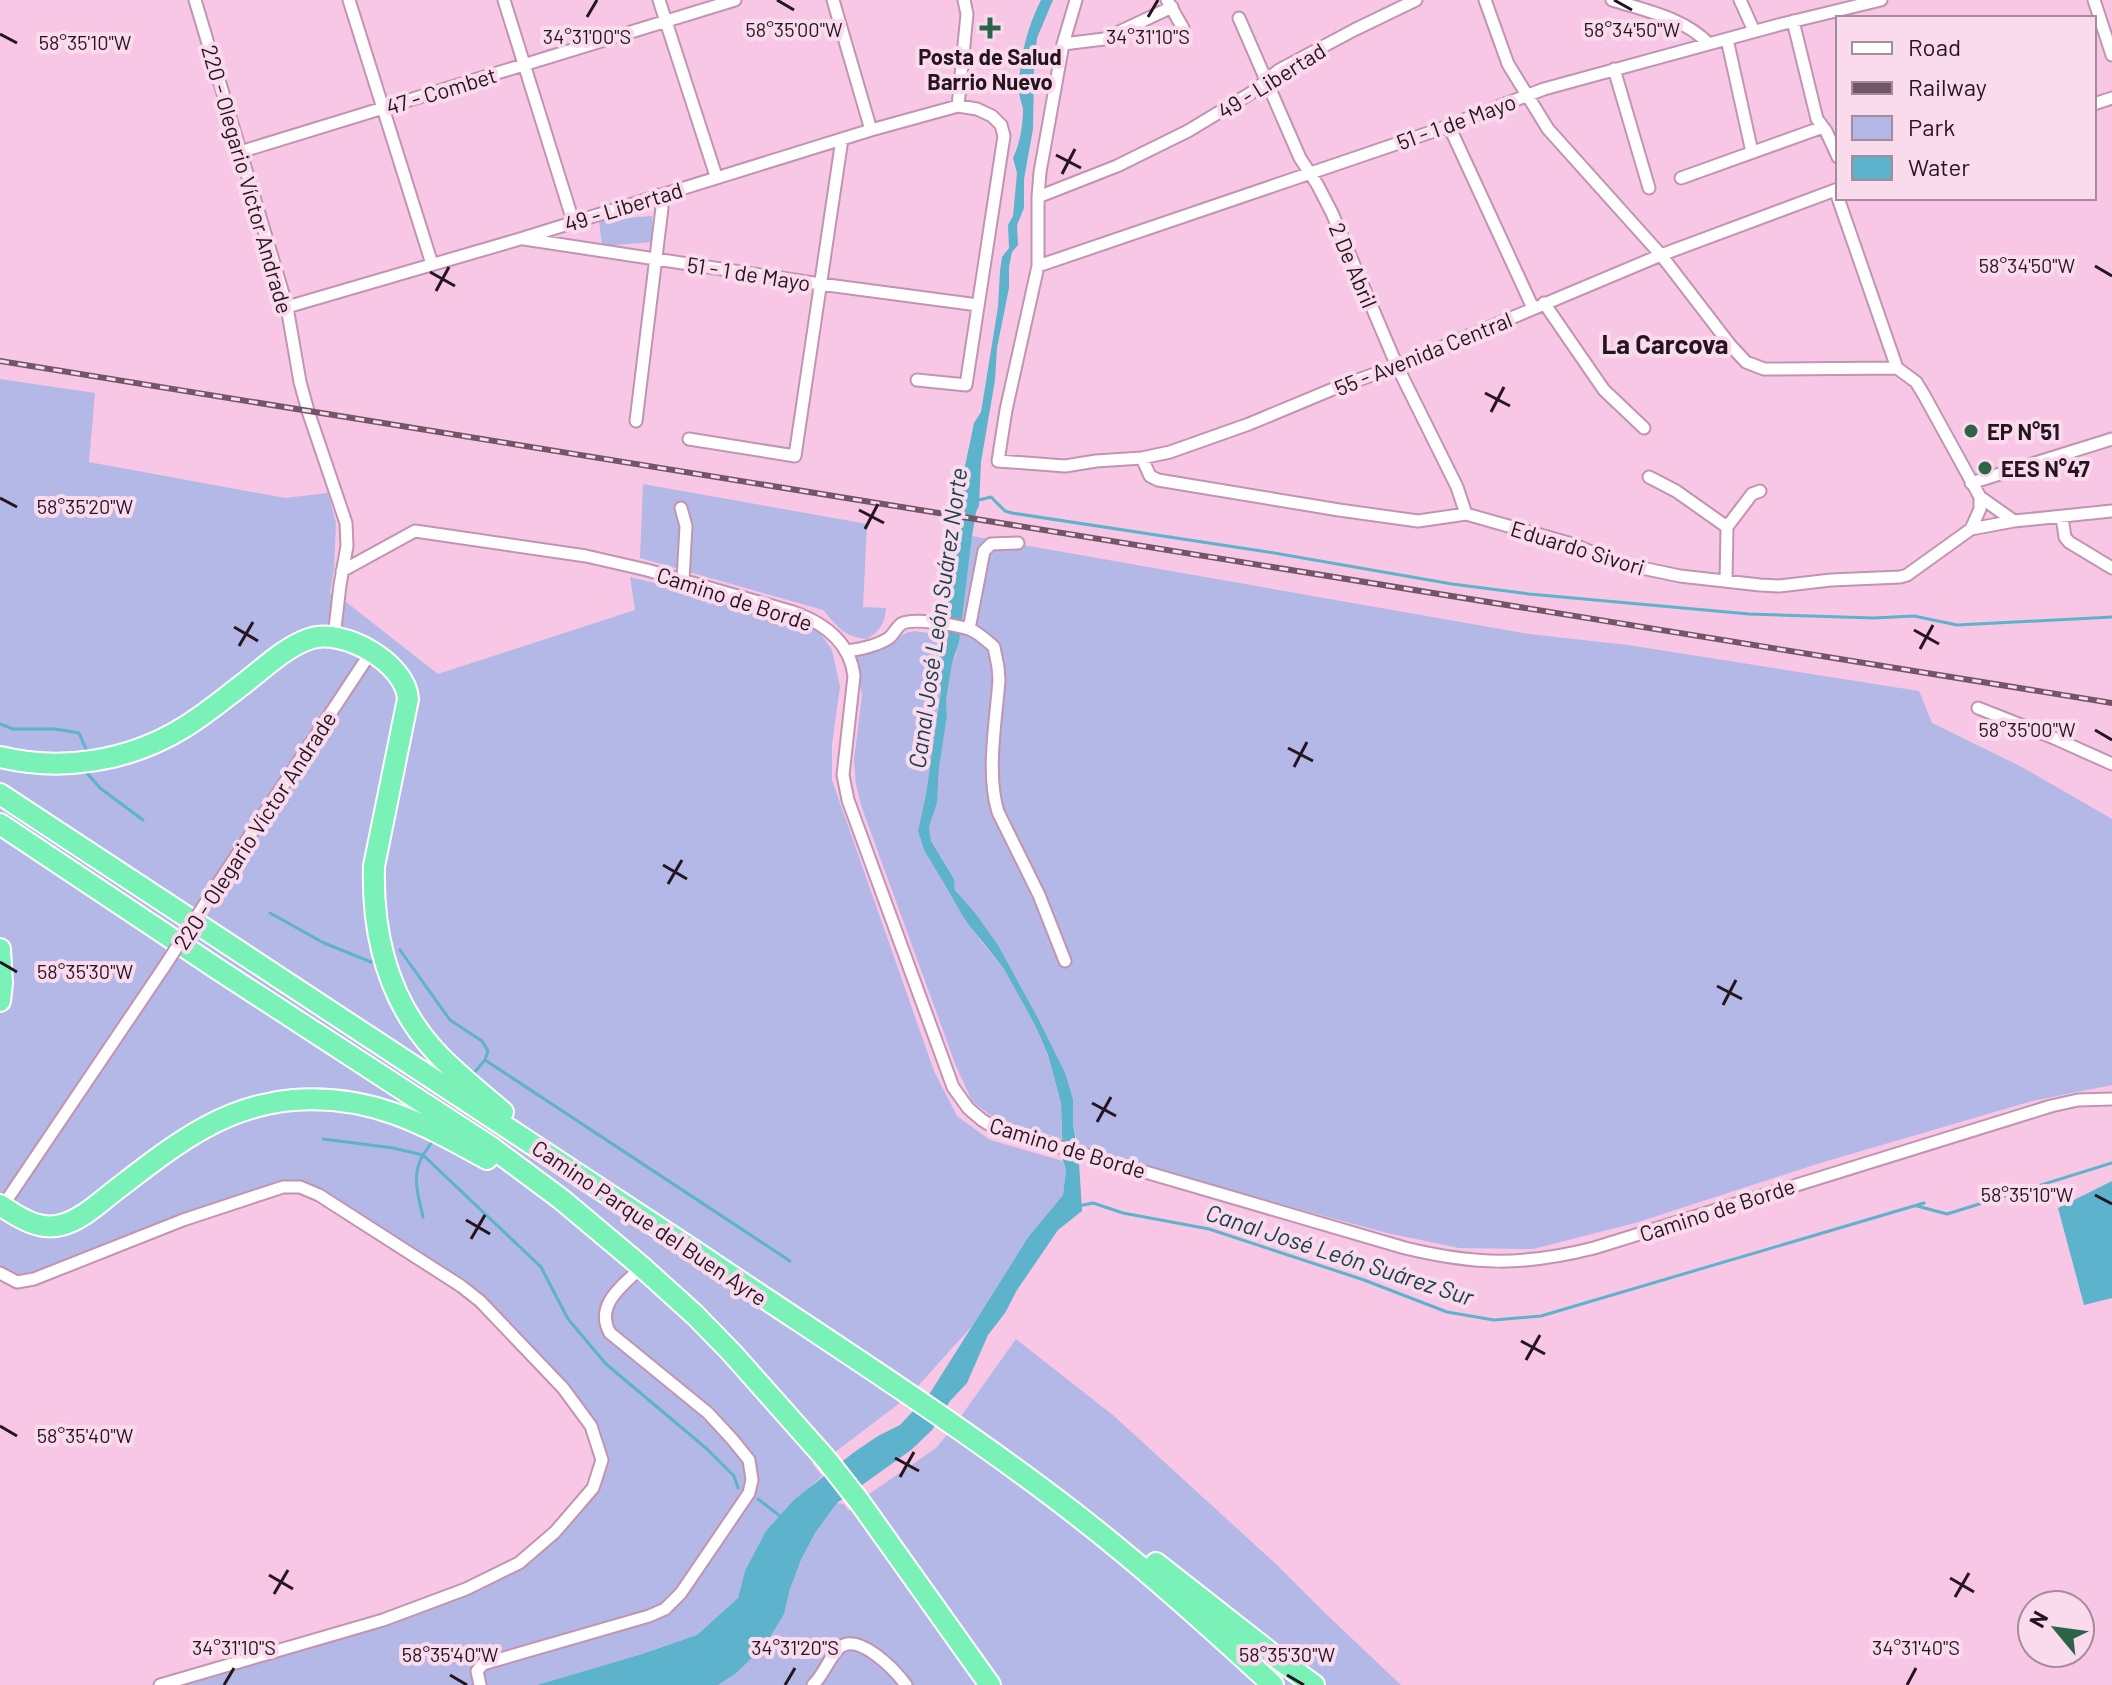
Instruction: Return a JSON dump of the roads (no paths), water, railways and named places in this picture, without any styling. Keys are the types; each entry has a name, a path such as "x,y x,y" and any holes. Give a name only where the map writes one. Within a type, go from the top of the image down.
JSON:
{"highway":[{"path":"0,757 46,765 122,755 184,728 299,643 319,636 334,637 357,643 371,652 392,668 407,689 406,713 374,866 376,926 393,986 405,1010 435,1051 571,1169"},
{"name":"Camino Parque del Buen Ayre","path":"0,794 571,1169 954,1426 1077,1515 1169,1591 1273,1685"},
{"name":"Camino Parque del Buen Ayre","path":"0,824 491,1147 561,1199 642,1267 732,1353 826,1459 990,1685"},
{"path":"0,949 0,1001"},
{"path":"1,1206 28,1222 45,1226 62,1225 91,1209 181,1141 217,1120 291,1100 350,1102 386,1109 430,1127 561,1199"},
{"path":"1077,1515 1140,1550 1314,1685"}],"street":[{"name":"220 - Olegario Víctor Andrade","path":"195,0 287,307 300,382 346,523 347,546 334,637"},
{"path":"349,0 432,264"},
{"path":"504,0 573,221"},
{"path":"659,0 716,176"},
{"name":"47 - Combet","path":"240,152 735,0"},
{"path":"833,0 871,130"},
{"path":"917,380 966,385 1004,136 1001,125 992,116 977,109 958,106 967,14 964,0"},
{"path":"1038,266 1040,172 1063,44 1076,0"},
{"name":"49 - Libertad","path":"1038,197 1117,166 1188,131 1251,93 1279,70 1416,0"},
{"path":"1485,0 1508,64 1548,129 1661,255 1746,362 1764,369 1897,368"},
{"path":"1612,0 1680,24 1699,34 1709,44"},
{"path":"1740,0 1754,31"},
{"name":"51 - 1 de Mayo","path":"1038,266 1449,126 1526,95 1754,31 1881,0"},
{"path":"2094,0 2112,55"},
{"path":"1063,44 1104,39 1170,3 1183,28"},
{"name":"2 De Abril","path":"1239,18 1300,158 1332,213 1397,366 1457,487 1466,514"},
{"path":"1793,21 1817,119 1836,153"},
{"path":"1727,39 1752,152"},
{"path":"1614,69 1649,188"},
{"name":"49 - Libertad","path":"287,307 958,106"},
{"path":"1449,126 1538,306 1604,390 1644,428"},
{"path":"1681,178 1823,127"},
{"path":"689,439 795,456 842,139"},
{"name":"55 - Avenida Central","path":"1038,266 1006,410 998,461 1065,466 1170,452 1462,340 1661,255 1836,194"},
{"path":"636,421 662,208 659,195"},
{"path":"1839,200 1897,368 1916,382 1980,497 2014,521"},
{"name":"51 - 1 de Mayo","path":"520,239 978,305"},
{"path":"1971,483 2112,439"},
{"name":"Eduardo Sivori","path":"1142,458 1150,476 1158,480 1418,521 1466,514 1572,544 1618,563 1680,576 1779,586 1900,577 1971,529 2014,521 2112,511"},
{"path":"1649,477 1676,491 1727,527"},
{"path":"1726,581 1727,527 1752,494 1760,491"},
{"path":"1971,529 1980,509 1980,497"},
{"path":"681,508 686,526 683,580"},
{"path":"2062,517 2065,537 2069,542 2112,568"},
{"name":"Camino de Borde","path":"342,571 415,531 586,556 683,580 804,616 831,632 847,651 852,665 854,688 844,754 845,789 953,1087 968,1108 1003,1131 1405,1248 1448,1258 1508,1262 1530,1261 1594,1248 2051,1106 2078,1100 2112,1099"},
{"path":"967,629 984,551 991,544 1018,543"},
{"path":"847,651 888,639 897,627 908,621 967,629 994,647 998,667 993,767 995,802 1039,895 1065,961"},
{"name":"220 - Olegario Víctor Andrade","path":"1,1206 164,967 371,652"},
{"path":"1978,708 2112,764"},
{"path":"0,1273 17,1282 34,1279 183,1220 283,1187 300,1187 319,1195 480,1301 563,1388 591,1426 602,1460 593,1488 555,1532 519,1563 466,1589 383,1620 160,1685"},
{"path":"480,1685 477,1671 483,1664 665,1609 681,1593 749,1493 752,1480 749,1460 732,1439 708,1413 615,1338 606,1326 607,1304 642,1267"},
{"path":"813,1685 839,1649 851,1643 865,1647 906,1685"}],"water":[{"path":"1041,0 1053,0 1037,38 1033,129 1024,179 1024,208 1017,225 1018,245 1012,252 1009,267 1009,288 981,462 979,506 972,536 959,642 946,701 937,803 929,827 931,841 954,879 955,890 998,945 1065,1073 1073,1099 1082,1211 1058,1230 988,1335 967,1383 950,1401 932,1430 911,1450 837,1503 815,1533 801,1560 784,1614 765,1645 735,1674 718,1685 537,1685 697,1635 738,1598 745,1571 766,1531 794,1500 853,1453 900,1425 930,1393 1029,1236 1063,1195 1066,1170 1061,1103 1048,1055 1004,969 966,921 924,850 918,831 941,691 941,635 948,604 965,466 974,423 981,412 998,307 1002,257 1009,248 1008,225 1013,216 1017,173 1013,158 1023,115 1019,91 1020,68 1028,32"},
{"path":"2112,1181 2112,1298 2084,1305 2058,1208"}],"waterway":[{"name":"Canal José León Suárez Norte","path":"979,500 991,497 1005,511 1012,513 1529,594 1749,614 1874,618 1914,616 1957,625 2112,617"},
{"path":"0,724 13,729 55,729 79,733 86,749"},
{"path":"86,772 100,788 143,820"},
{"path":"270,913 324,943 371,962"},
{"path":"400,950 450,1020 482,1041 488,1051 474,1073"},
{"path":"485,1060 790,1261"},
{"path":"323,1139 423,1155 416,1178 423,1217"},
{"path":"432,1142 423,1155 541,1267 568,1319 606,1364 707,1449 734,1476 738,1488"},
{"path":"1917,1206 1947,1214 2112,1163"},
{"name":"Canal José León Suárez Sur","path":"1078,1206 1093,1203 1123,1213 1209,1229 1364,1280 1447,1312 1494,1320 1541,1316 1924,1203"},
{"path":"758,1499 780,1516"}],"railway":[{"path":"0,361 2112,703"}],"place":[{"name":"Posta de Salud Barrio Nuevo","path":"990,28"},
{"name":"EP N°51","path":"1971,431"},
{"name":"EES N°47","path":"1985,468"}],"district":[{"name":"La Carcova","path":"1665,343"}]}
